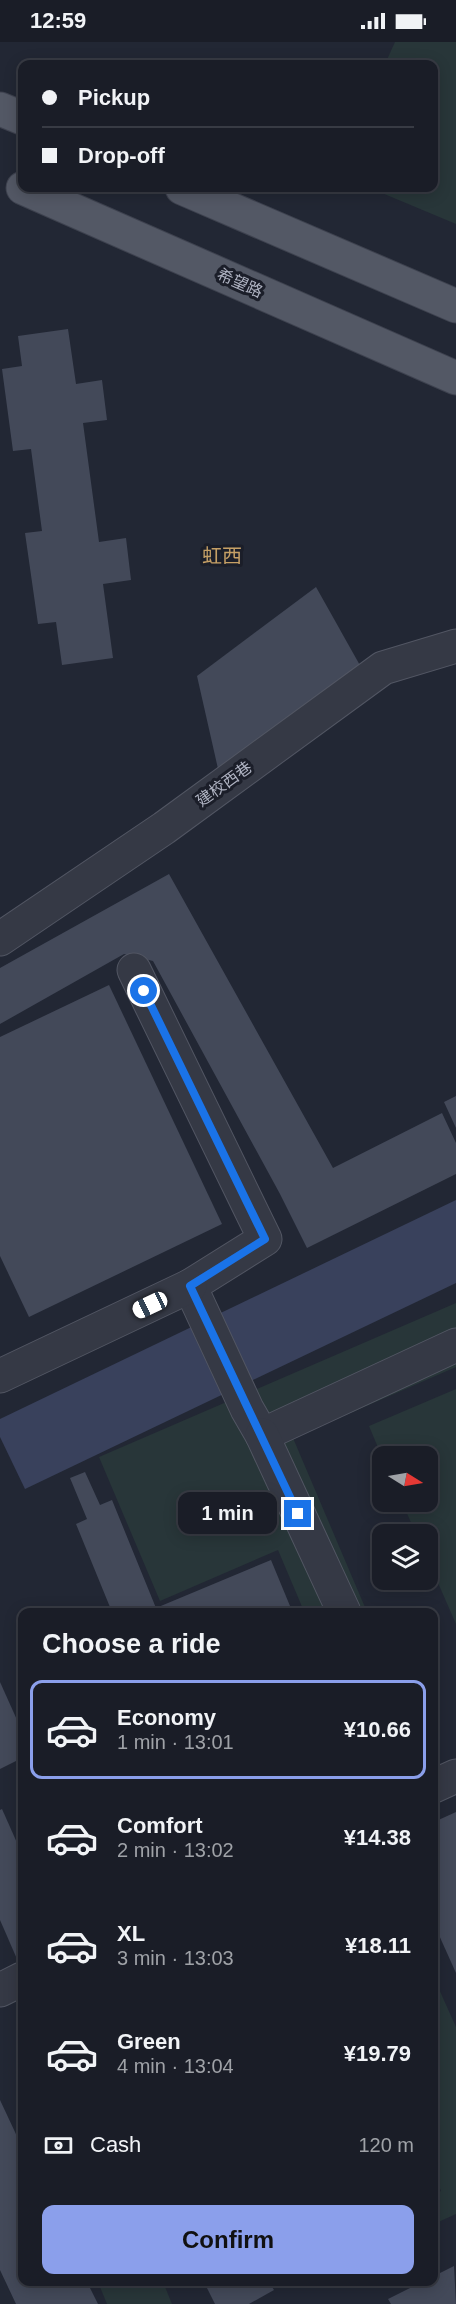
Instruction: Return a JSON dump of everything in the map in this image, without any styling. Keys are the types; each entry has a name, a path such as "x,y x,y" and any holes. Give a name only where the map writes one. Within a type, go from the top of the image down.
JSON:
{"main road":[{"path":"0,109 18,116"},
{"name":"希望路","path":"0,177 18,185"},
{"name":"希望路","path":"34,192 456,378"},
{"path":"191,192 456,306"}],"street":[{"name":"建校西巷","path":"0,939 164,828 383,668 456,646"},
{"path":"3,1367 196,1299 265,1239 134,970"},
{"path":"196,1299 342,1608"},
{"path":"255,1422 456,1345"},
{"path":"438,1784 456,1776"},
{"path":"0,1990 18,1981"}],"shaded area":[{"path":"395,42 456,42 456,224 380,192 438,192 438,60 387,60"},
{"path":"456,1303 456,1367 293,1438 365,1608 303,1608 278,1550 160,1601 99,1457"},
{"path":"456,1389 456,1624 438,1583 438,1524 412,1524 406,1512 438,1512 438,1446 377,1446 369,1426"},
{"path":"438,1987 456,2027 456,2214 438,2222 438,2193 441,2191 438,2184"},
{"path":"100,2286 165,2286 172,2304 107,2304"}],"water":[{"path":"456,1200 456,1283 25,1489 0,1437 0,1419"}],"building":[{"path":"68,329 76,384 102,380 107,420 83,423 99,542 126,538 131,580 103,584 113,658 62,665 56,622 38,624 25,533 42,531 31,449 13,451 2,369 22,366 18,336"},
{"path":"316,587 366,676 221,782 197,676"},
{"path":"169,874 333,1168 442,1113 456,1143 456,1174 307,1248 153,961 124,954 0,1024 0,968"},
{"path":"109,985 222,1224 29,1317 0,1256 0,1037"},
{"path":"456,1096 456,1128 444,1102"},
{"path":"85,1472 100,1505 112,1500 156,1608 110,1608 76,1524 87,1519 70,1478"},
{"path":"271,1560 290,1606 285,1608 156,1608"},
{"path":"0,1682 18,1722 18,1760 0,1769"},
{"path":"2,1809 18,1845 17,1959 0,1920 0,1810"},
{"path":"456,1812 456,1973 438,1933 438,1820"},
{"path":"0,2100 18,2138 18,2286 89,2286 98,2304 16,2304 0,2270"},
{"path":"454,2266 456,2304 391,2304 388,2299 414,2286 438,2286 438,2274"},
{"path":"206,2286 272,2286 274,2290 249,2304 215,2304"}],"district":[{"name":"虹西","path":"222,556"}],"route":[{"path":"144,991 265,1239 190,1286 298,1514"}]}
